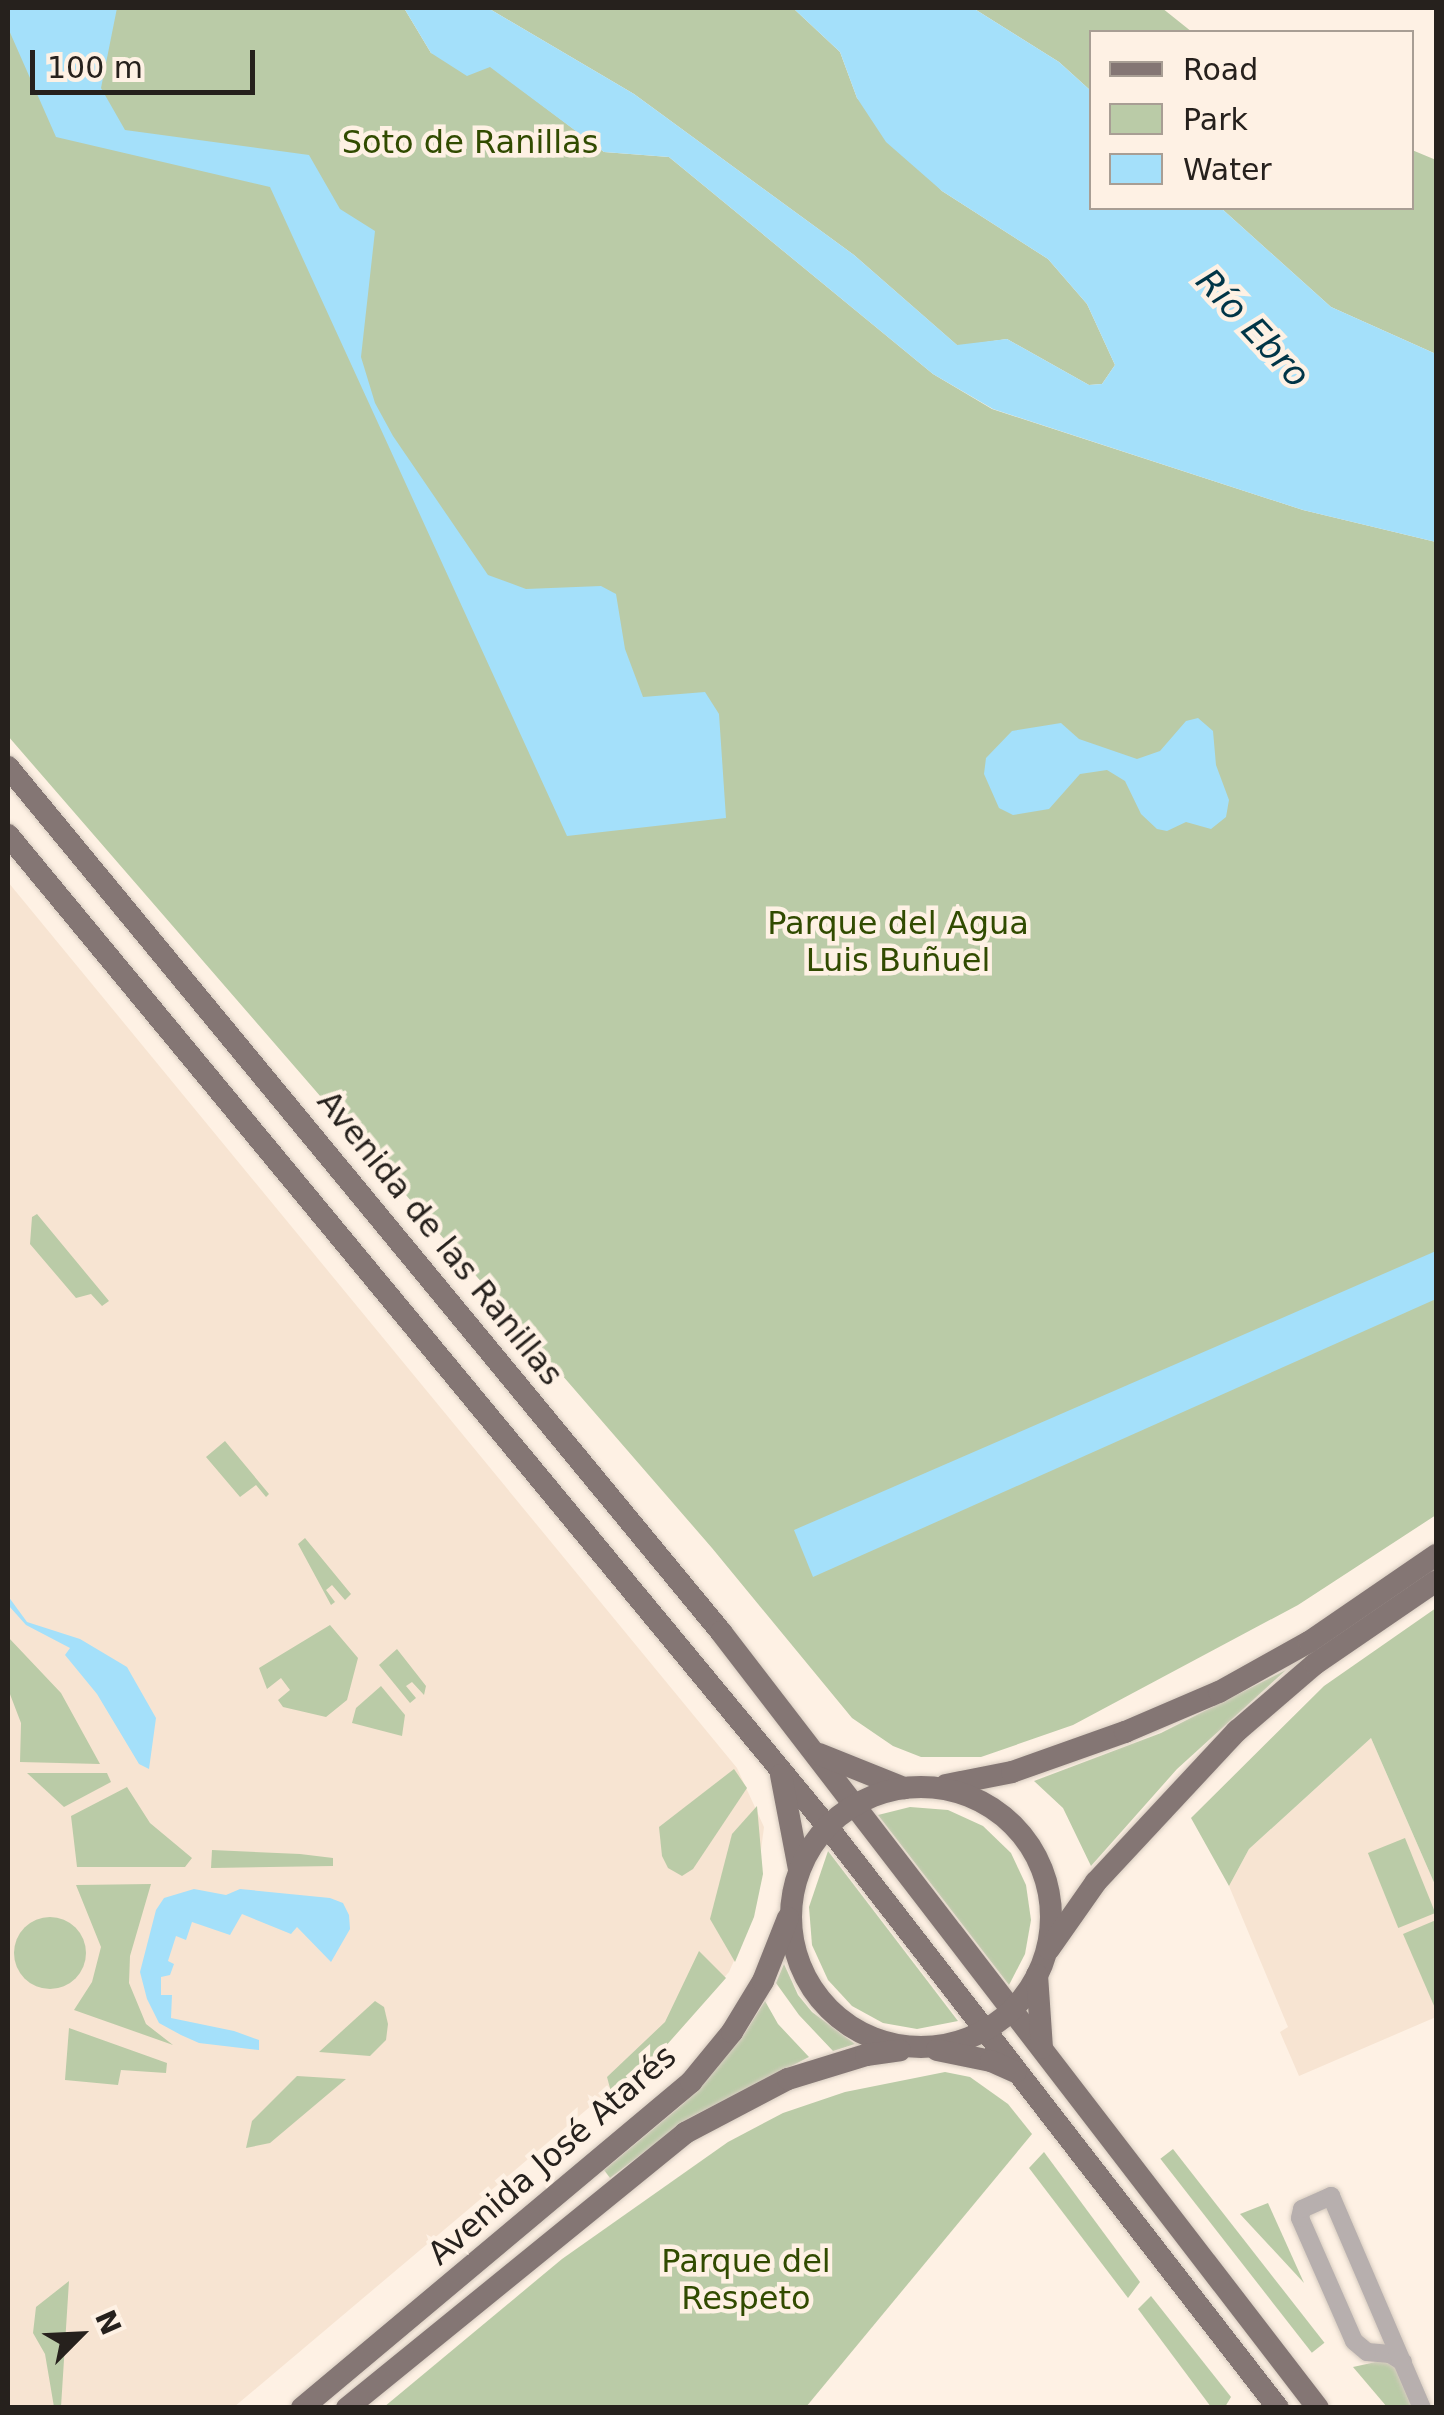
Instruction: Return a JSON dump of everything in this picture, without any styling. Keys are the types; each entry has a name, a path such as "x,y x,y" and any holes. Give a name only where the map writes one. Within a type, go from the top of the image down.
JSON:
{"main road":[{"name":"Avenida de las Ranillas","path":"8,767 334,1159 817,1753 1318,2408"},
{"path":"8,835 827,1826 1278,2408"},
{"path":"1020,2074 992,2060 866,2036 822,2002 796,1952 791,1910 799,1869 827,1826 854,1805 904,1788 1012,1772 1205,1698 1309,1642 1436,1555"},
{"path":"922,2047 954,2043 985,2030 1012,2010 1096,1882 1237,1732 1315,1664 1436,1581"},
{"name":"Avenida de las Ranillas","path":"817,1753 904,1788"},
{"path":"778,1767 799,1869"},
{"path":"930,1787 984,1803 1026,1840 1048,1892 1041,1966 1042,2052"},
{"name":"Avenida José Atarés","path":"302,2408 691,2082 732,2032 763,1981 791,1910"},
{"name":"Avenida José Atarés","path":"347,2408 685,2133 764,2089 813,2070 866,2055 922,2047"}],"street":[{"path":"1403,2362 1390,2354 1363,2349 1354,2342 1300,2218 1302,2209 1332,2196 1403,2362 1422,2408"},
{"path":"1363,2349 1383,2342 1387,2325"}],"shaded area":[{"path":"8,882 737,1768 764,1827 752,1920 729,1972 662,2046 234,2407 8,2407"},
{"path":"1371,1738 1436,1887 1436,2017 1299,2076 1280,2032 1288,2027 1229,1886 1249,1849"}],"green space":[{"name":"Parque del Agua Luis Buñuel","path":"8,8 404,8 431,53 490,66 604,152 669,157 933,374 992,409 1303,510 1436,542 1436,1515 1298,1605 1073,1725 981,1757 921,1757 893,1746 852,1718 712,1548 8,736"},
{"name":"Soto de Ranillas","path":"488,8 793,8 840,52 857,98 942,191 1048,259 1087,304 1115,365 1102,384 1089,385 1007,339 958,346 854,255 634,94"},
{"path":"973,8 1162,8 1190,30 1089,30 1089,89 1059,62"},
{"path":"1414,151 1436,160 1436,354 1331,307 1223,210 1414,210"},
{"path":"37,1214 109,1301 102,1306 91,1294 76,1298 30,1244 32,1217"},
{"path":"225,1441 269,1494 266,1497 256,1485 240,1497 206,1457"},
{"path":"305,1538 351,1594 345,1600 332,1585 326,1590 335,1602 331,1605 298,1544"},
{"path":"1436,1608 1436,1887 1371,1738 1249,1849 1229,1886 1191,1818 1324,1686"},
{"path":"330,1625 358,1658 347,1700 326,1717 283,1707 278,1700 290,1690 281,1678 267,1689 259,1668"},
{"path":"8,1637 61,1693 100,1764 20,1762 21,1723 8,1689"},
{"path":"397,1649 426,1686 424,1695 412,1682 406,1686 416,1698 410,1703 379,1665"},
{"path":"1286,1670 1177,1769 1091,1866 1063,1808 1034,1781 1161,1733"},
{"path":"381,1686 405,1715 402,1736 352,1723 356,1708"},
{"path":"734,1769 747,1788 693,1869 682,1876 668,1868 662,1856 659,1827"},
{"path":"27,1773 107,1773 111,1782 64,1807"},
{"path":"127,1787 150,1823 192,1858 185,1867 77,1867 71,1816"},
{"path":"757,1806 763,1874 754,1917 735,1962 710,1919 732,1834"},
{"path":"910,1807 948,1810 983,1826 1011,1853 1026,1885 1031,1920 1025,1954 1009,1985 878,1815"},
{"path":"1405,1838 1435,1913 1398,1928 1368,1853"},
{"path":"212,1850 333,1858 333,1866 211,1868"},
{"path":"828,1851 958,2021 917,2029 883,2023 852,2006 828,1980 812,1945 809,1907"},
{"path":"151,1884 130,1956 129,1983 146,2024 173,2045 74,2010 92,1982 101,1947 76,1885"},
{"path":"50,1917 64,1919 76,1927 84,1939 84,1967 76,1979 64,1987 50,1989 36,1987 24,1979 16,1967 14,1953 16,1939 24,1927 36,1919"},
{"path":"1436,1920 1436,2008 1435,2008 1403,1934"},
{"path":"699,1951 726,1978 664,2048 611,2092 607,2077 665,2022"},
{"path":"784,1964 798,1995 812,2012 855,2044 833,2051 799,2015 776,1983"},
{"path":"375,2001 384,2007 388,2024 386,2040 370,2056 319,2052"},
{"path":"765,2001 778,2024 809,2057 689,2118 610,2178 604,2170 683,2104 741,2039"},
{"path":"69,2028 167,2063 166,2073 121,2070 118,2085 65,2080"},
{"name":"Parque del Respeto","path":"945,2072 970,2077 1008,2104 1032,2134 806,2407 384,2407 562,2259 728,2142 783,2113 845,2092"},
{"path":"297,2076 346,2079 270,2143 246,2148 252,2121"},
{"path":"1173,2149 1324,2343 1312,2353 1160,2159"},
{"path":"1044,2152 1140,2282 1128,2298 1029,2168"},
{"path":"1268,2203 1304,2283 1240,2214"},
{"path":"69,2281 61,2407 54,2407 45,2354 33,2333 36,2307"},
{"path":"1151,2296 1231,2397 1225,2407 1211,2407 1138,2309"},
{"path":"1385,2360 1394,2365 1413,2407 1387,2407 1353,2367"}],"water":[{"path":"8,8 117,8 101,88 125,130 309,155 340,209 375,231 361,357 375,403 393,436 488,575 526,589 601,586 616,594 625,649 643,697 705,692 719,714 726,818 567,836 270,187 56,137 8,28"},
{"name":"Río Ebro","path":"404,8 488,8 634,94 854,255 957,345 1007,339 1089,385 1102,384 1115,365 1087,304 1048,259 942,191 886,142 857,98 840,52 793,8 973,8 1059,62 1089,89 1089,210 1223,210 1331,307 1436,354 1436,542 1303,510 993,409 933,374 669,157 604,152 490,67 467,76 431,53"},
{"path":"1198,718 1213,731 1216,765 1229,800 1226,817 1211,829 1186,822 1167,831 1157,829 1141,814 1125,781 1107,770 1080,774 1049,809 1013,815 999,808 984,774 986,758 1012,731 1061,723 1079,739 1137,759 1160,751 1186,721"},
{"path":"1436,1251 1436,1299 813,1577 794,1530"},
{"path":"8,1596 27,1622 80,1639 127,1667 156,1718 149,1769 139,1764 97,1694 65,1655 70,1648 26,1625 9,1606"},
{"path":"194,1889 226,1895 240,1889 330,1898 343,1903 349,1915 350,1929 331,1962 297,1927 291,1934 242,1914 230,1935 192,1922 186,1940 176,1936 168,1961 174,1964 170,1975 161,1977 161,1995 172,1995 171,2018 259,2040 259,2050 199,2043 181,2035 159,2023 147,1999 140,1972 156,1910 164,1898"}]}
